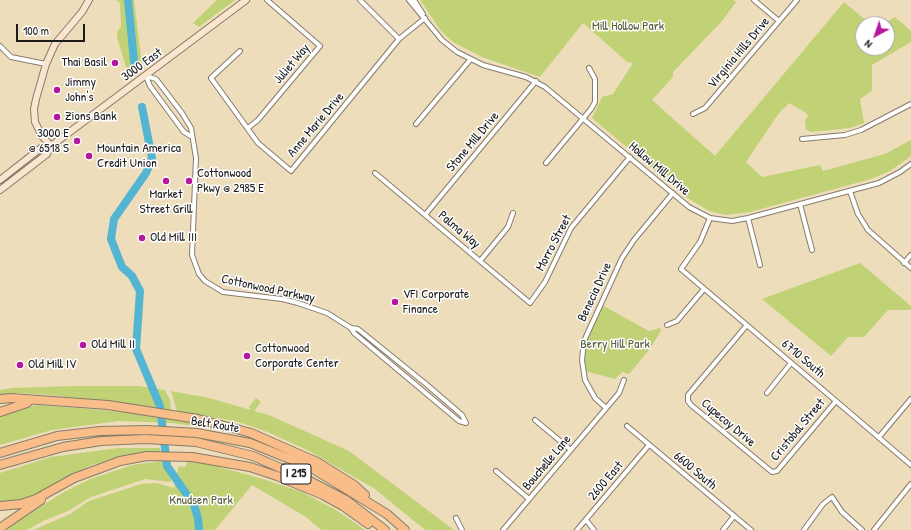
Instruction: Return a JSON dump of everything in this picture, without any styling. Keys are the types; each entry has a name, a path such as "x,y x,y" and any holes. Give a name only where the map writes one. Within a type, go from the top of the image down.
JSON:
{"highway":[{"path":"0,399 30,399 108,405 148,410 198,419 251,433 317,462 354,485 387,514"},
{"path":"0,412 27,403 30,399"},
{"name":"Belt Route","path":"0,453 57,436 100,431 147,430 197,433 250,443 310,467 387,514 405,530"},
{"name":"Belt Route","path":"0,465 63,447 101,441 146,439 196,442 253,456 306,479 346,500 385,530"},
{"path":"0,506 21,504 36,499 74,478 120,461 147,456 192,457 250,467 302,485 344,506 377,530"},
{"path":"0,528 74,478"}],"main road":[{"path":"51,146 38,129 34,109 46,64 55,44 82,12 89,0"},
{"name":"3000 East","path":"0,180 41,148 51,146 246,0"},
{"name":"3000 East","path":"0,190 47,154 51,146"}],"street":[{"name":"Juliet Way","path":"248,128 258,120 320,46 267,0"},
{"path":"360,0 399,39"},
{"name":"Hollow Mill Drive","path":"409,0 425,18"},
{"name":"Hollow Mill Drive","path":"414,0 432,29 449,46 470,60 512,72 536,81 584,118 689,207 710,218 732,221 748,218 850,191 890,178 911,164"},
{"path":"754,0 779,21"},
{"name":"Virginia Hills Drive","path":"693,114 705,108 797,0"},
{"name":"Anne Marie Drive","path":"240,51 210,78 258,143 291,171 399,39 425,18"},
{"path":"0,46 10,57 46,64"},
{"path":"416,124 470,60"},
{"path":"546,163 591,109 596,95 595,79 589,68"},
{"path":"146,76 150,86 184,132 192,137"},
{"name":"Cottonwood Parkway","path":"146,76 156,79 182,113 191,128 196,158 192,255 199,274 214,288 223,292 298,303 326,313 351,328 365,343 459,421 466,423 462,415 410,370 358,329 351,328"},
{"name":"Stone Mill Drive","path":"425,215 536,81"},
{"path":"802,139 845,135 857,131 911,104"},
{"name":"Morro Street","path":"530,303 545,282 571,228 630,157"},
{"name":"Palma Way","path":"375,173 530,303"},
{"path":"850,191 858,214 868,230 911,268"},
{"name":"Benecia Drive","path":"606,408 595,398 585,380 582,360 584,341 622,258 634,240 672,193"},
{"path":"800,204 812,250"},
{"path":"480,261 508,227 513,213"},
{"name":"6710 South","path":"710,218 700,242 681,269 911,465"},
{"path":"748,218 760,265"},
{"path":"904,263 911,255"},
{"path":"667,325 677,321 704,289"},
{"name":"Cupecoy Drive","path":"747,325 688,396 688,401 767,469 772,472 777,471"},
{"path":"767,393 791,363"},
{"name":"Bouchelle Lane","path":"503,530 619,393 624,380"},
{"path":"878,437 911,399"},
{"name":"Cristobal Street","path":"777,471 836,401"},
{"path":"535,420 571,450"},
{"name":"6600 South","path":"627,426 751,530"},
{"name":"2600 East","path":"577,530 649,445"},
{"path":"496,471 529,499"},
{"path":"874,530 911,484"},
{"path":"804,530 823,504 832,497 842,512 862,530"},
{"path":"723,530 734,516"},
{"path":"456,518 462,530"},
{"path":"586,520 594,530"}],"green space":[{"path":"116,0 134,0 141,57 143,62 140,68 129,74 117,37 117,32 121,26 120,3"},
{"path":"217,0 235,0 199,27 193,23"},
{"name":"Mill Hollow Park","path":"420,0 733,0 736,2 723,20 673,72 673,77 652,100 715,156 844,2 861,16 855,16 855,56 887,56 872,65 872,91 860,99 864,123 850,128 811,132 806,129 805,120 808,116 805,112 789,103 779,113 746,162 762,177 820,165 823,171 885,154 911,140 911,156 890,171 871,179 750,212 726,215 709,211 686,197 592,118 602,97 613,94 633,63 627,62 583,23 540,77 482,57 453,42 441,31"},
{"path":"895,17 911,31 911,42 895,51"},
{"path":"860,263 911,306 911,310 888,310 864,337 848,337 831,356 762,299"},
{"name":"Berry Hill Park","path":"602,305 649,331 660,328 661,331 649,350 629,374 622,372 615,379 585,371 584,364 586,342"},
{"path":"139,386 165,390 170,400 171,410 51,395 17,393 0,395 0,390 12,388"},
{"path":"171,391 209,398 251,410 249,407 256,398 261,402 254,411 269,415 349,451 454,530 425,530 375,489 307,450 270,433 239,422 177,411"},
{"path":"36,405 126,412 187,422 232,432 173,423 119,421 52,430 0,445 0,415"},
{"path":"118,448 160,448 160,452 124,457 92,465 62,480 30,499 0,504 0,473 51,457"},
{"path":"164,461 172,475 171,482 145,479 91,497 68,511 43,521 27,530 3,530 64,492 90,479 132,465"},
{"name":"Knudsen Park","path":"188,461 212,465 260,478 302,492 336,510 365,530 321,530 306,517 252,485 215,530 33,530 70,514 89,501 141,484 157,483 174,488 179,466 185,467"}],"waterway":[{"path":"128,0 135,71"},
{"path":"142,107 152,158 146,173 114,219 111,239 122,267 132,276 140,291 136,349 160,406 167,466 194,505 198,518 199,530"}],"place":[{"name":"Thai Basil","path":"115,63"},
{"name":"Jimmy John's","path":"57,90"},
{"name":"Zions Bank","path":"57,117"},
{"name":"3000 E @ 6518 S","path":"77,141"},
{"name":"Mountain America Credit Union","path":"89,156"},
{"name":"Market Street Grill","path":"166,181"},
{"name":"Cottonwood Pkwy @ 2985 E","path":"189,181"},
{"name":"Old Mill III","path":"142,238"},
{"name":"VFI Corporate Finance","path":"395,302"},
{"name":"Old Mill II","path":"83,345"},
{"name":"Cottonwood Corporate Center","path":"247,356"},
{"name":"Old Mill IV","path":"20,365"}]}
